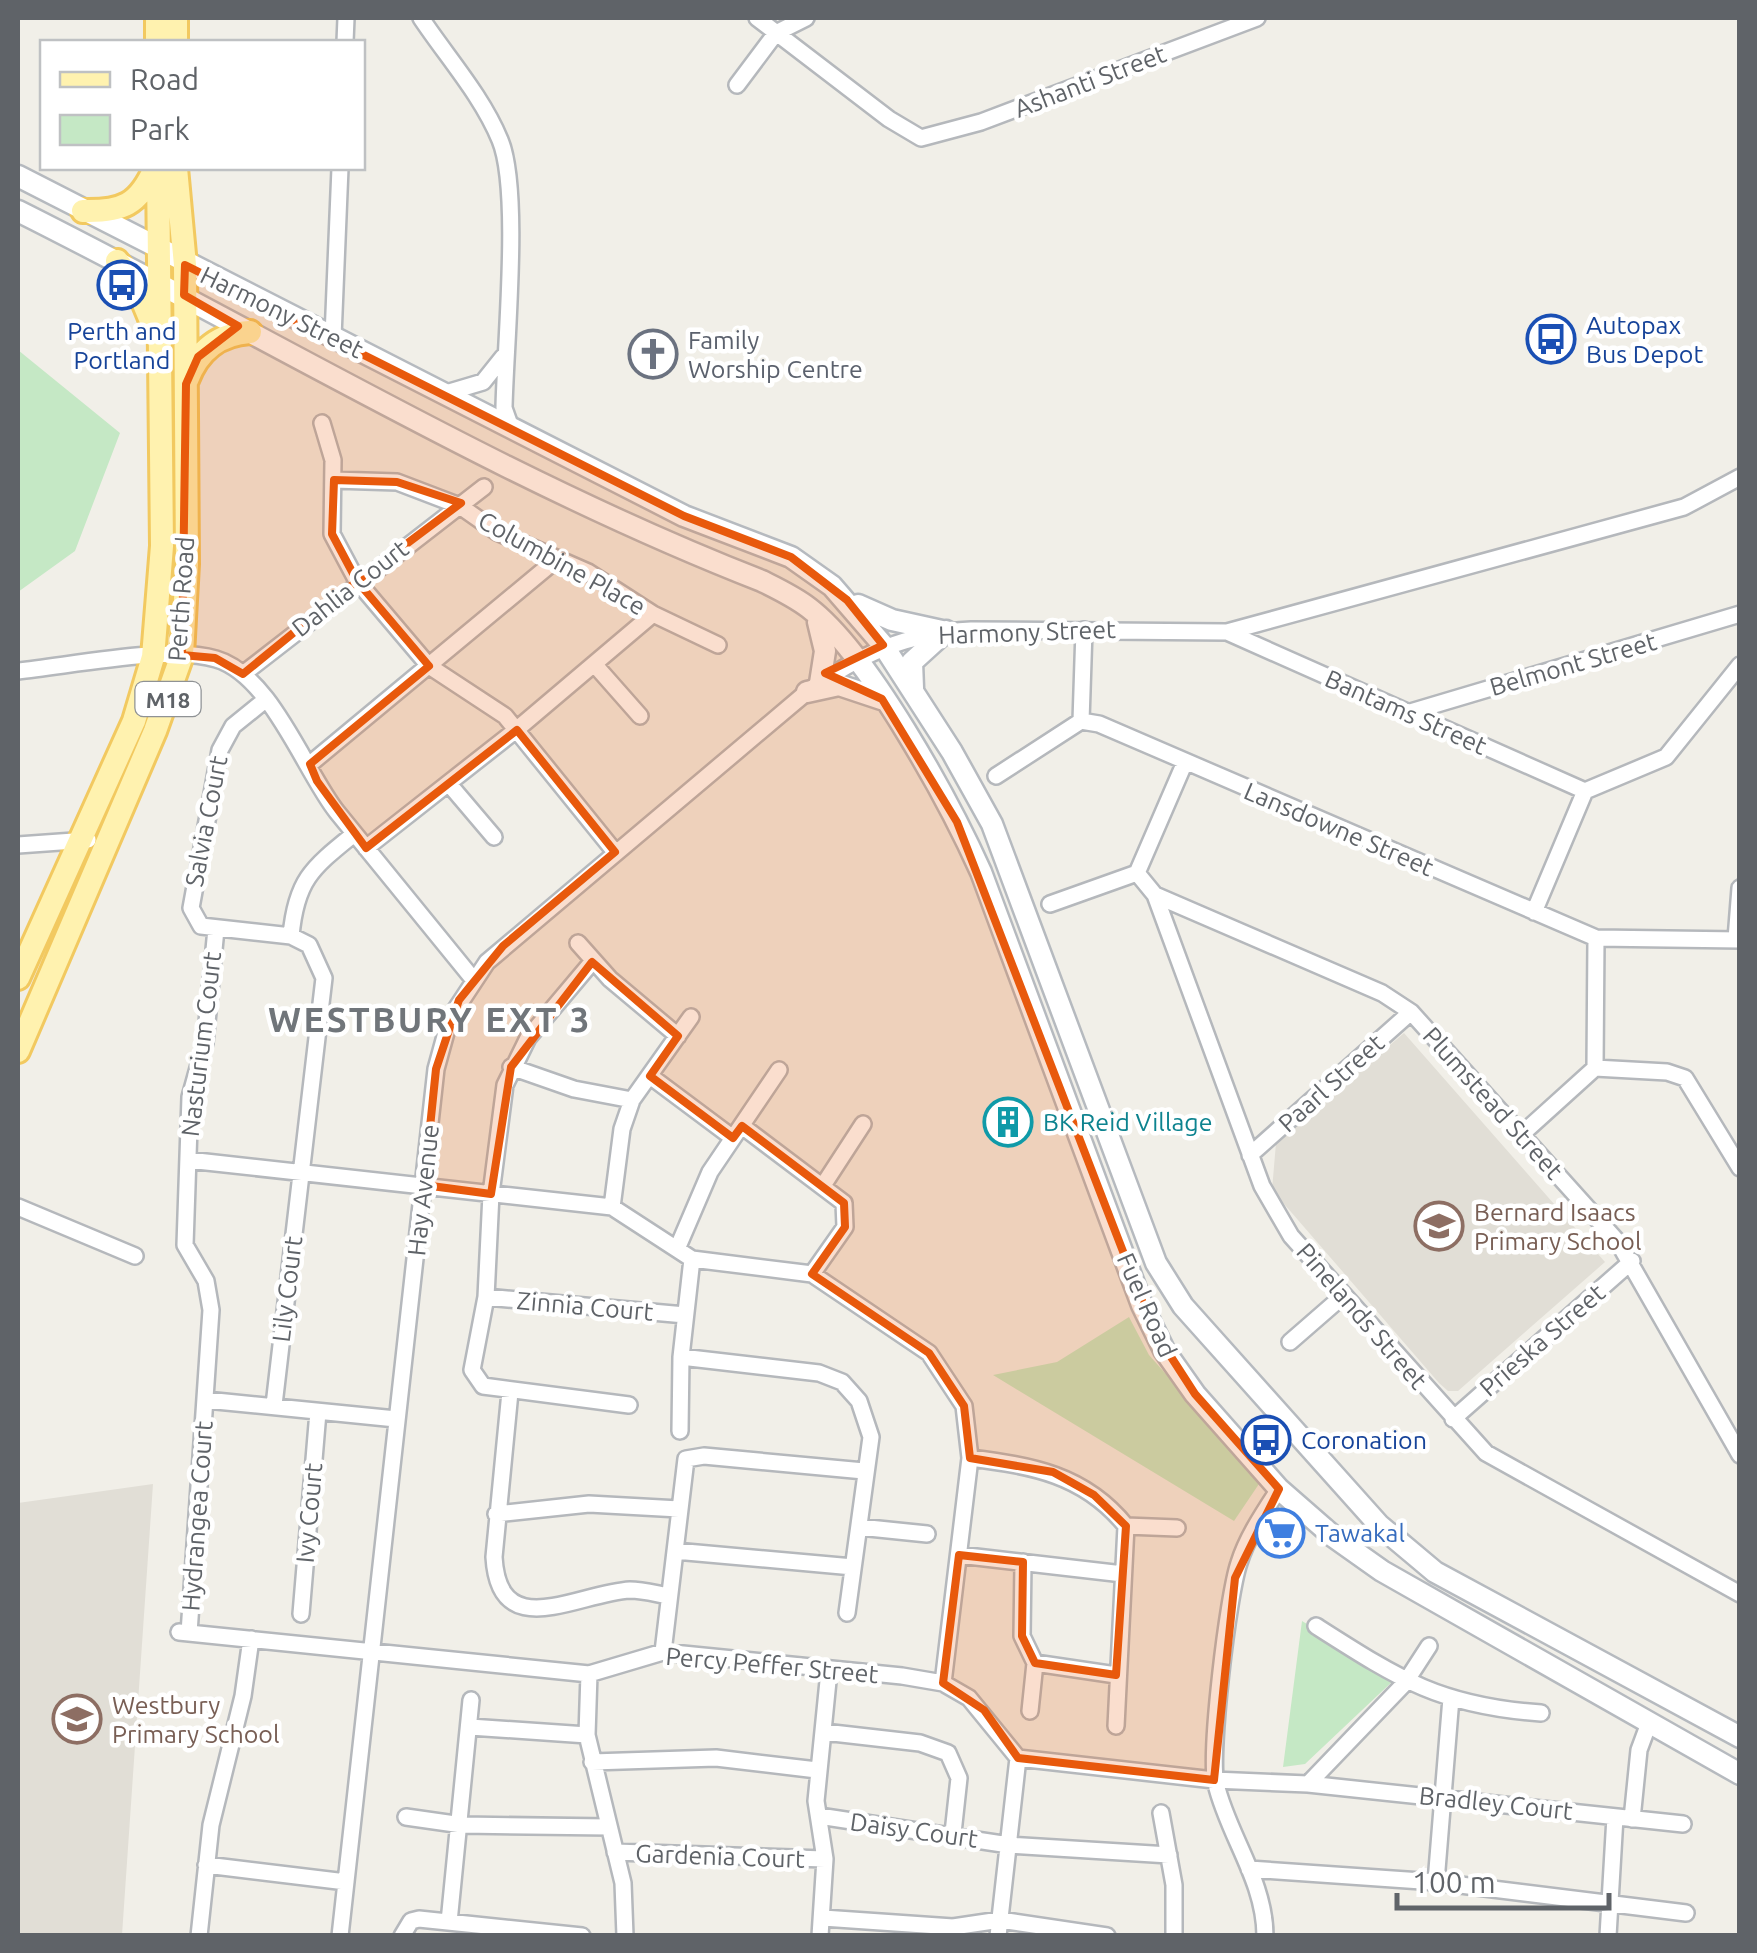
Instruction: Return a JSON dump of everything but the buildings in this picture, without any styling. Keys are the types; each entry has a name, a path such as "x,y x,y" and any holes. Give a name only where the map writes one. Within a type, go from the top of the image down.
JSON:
{"main road":[{"path":"83,211 110,212 132,204 156,170"},
{"name":"Perth Road","path":"18,978 134,721 154,657 162,546 164,350 157,170"},
{"name":"Perth Road","path":"18,1051 23,1021 155,731 182,655 187,564 185,265 176,170"},
{"path":"18,176 158,252"},
{"path":"18,212 184,296"},
{"name":"Harmony Street","path":"158,252 510,425 684,516 791,557 847,600 883,645"},
{"path":"116,261 137,288 164,350"},
{"name":"Harmony Street","path":"184,296 423,426 762,581 810,609 854,659"},
{"path":"186,384 206,349 229,334 250,332"},
{"path":"847,600 892,620 944,631"},
{"path":"810,609 825,642 813,688 839,685 882,700"},
{"path":"915,694 910,676 912,662 944,631"},
{"name":"Fuel Road","path":"883,645 992,824 1156,1263 1183,1306 1379,1525 1414,1557 1480,1598 1740,1736"},
{"name":"Fuel Road","path":"854,659 958,822 981,872 1153,1330 1195,1394 1279,1489 1382,1571 1740,1774"}],"street":[{"path":"421,18 499,137 506,162 504,408 510,425"},
{"path":"757,18 776,33"},
{"path":"737,85 776,33 806,18"},
{"name":"Ashanti Street","path":"776,33 889,119 921,138 981,122 1257,18"},
{"path":"332,337 340,170"},
{"path":"444,393 484,382 505,353"},
{"path":"322,423 334,480 332,534 357,582 429,666 489,702 516,730 615,852"},
{"name":"Harmony Street","path":"883,645 944,631 1227,632 1684,507 1740,477"},
{"name":"Columbine Place","path":"334,480 397,482 460,506 497,532 601,580 653,614 718,645"},
{"name":"Columbine Place","path":"460,506 484,487"},
{"name":"Dahlia Court","path":"243,674 460,506"},
{"path":"310,764 557,560"},
{"path":"366,848 516,730 653,614"},
{"name":"Belmont Street","path":"1407,713 1740,614"},
{"path":"996,776 1082,721 1084,630"},
{"name":"Bantams Street","path":"1227,632 1584,791"},
{"name":"Hay Avenue","path":"340,1936 440,1048 450,1018 474,979 503,946 813,688 854,659 883,645"},
{"path":"18,671 182,655 215,658 243,674 292,733 323,793 354,834 474,979"},
{"path":"595,665 640,716"},
{"path":"1534,912 1584,791 1651,768 1666,757 1740,665"},
{"name":"Salvia Court","path":"216,928 196,922 190,898 214,795 220,750 233,726 264,700"},
{"name":"Lansdowne Street","path":"1082,721 1100,724 1596,938"},
{"path":"1050,904 1137,873 1185,762"},
{"path":"449,784 494,837"},
{"path":"216,928 291,936 294,900 303,882 354,834"},
{"path":"18,845 80,838 105,845"},
{"name":"Plumstead Street","path":"1137,873 1156,895 1382,993 1411,1012 1632,1261 1740,1455"},
{"path":"1595,1068 1596,938 1738,939 1740,888"},
{"name":"Pinelands Street","path":"1156,895 1250,1155 1279,1220 1453,1419 1503,1464 1740,1594"},
{"name":"Nasturium Court","path":"206,1400 210,1298 206,1280 188,1258 185,1245 190,1097 204,1042 216,928"},
{"name":"Lily Court","path":"274,1406 324,978 309,944 291,936"},
{"path":"578,942 592,962 678,1036"},
{"path":"592,962 528,1038 505,1086 491,1194 486,1297 474,1350 474,1377 483,1386 510,1392 628,1404"},
{"name":"Paarl Street","path":"1250,1155 1411,1012"},
{"path":"612,1207 622,1130 632,1100 691,1017"},
{"path":"512,1067 574,1089 632,1100"},
{"path":"1522,1134 1595,1068 1676,1073 1696,1090 1740,1168"},
{"path":"677,1249 701,1189 779,1070"},
{"path":"650,1076 824,1184 844,1203 847,1218 812,1274"},
{"path":"824,1184 862,1124"},
{"path":"188,1160 612,1207 692,1259 812,1274 929,1353 964,1406 970,1458 943,1682"},
{"path":"18,1207 135,1256"},
{"path":"680,1431 680,1357 692,1259"},
{"name":"Prieska Street","path":"1453,1419 1632,1261"},
{"path":"1290,1342 1344,1295"},
{"name":"Zinnia Court","path":"486,1297 685,1315"},
{"path":"680,1357 818,1373 842,1382 866,1412 872,1437 864,1472 847,1614"},
{"path":"510,1392 496,1514 495,1582 510,1603 569,1604 630,1590 669,1596"},
{"path":"206,1400 396,1419"},
{"name":"Hydrangea Court","path":"184,1632 206,1400"},
{"name":"Ivy Court","path":"300,1614 318,1412"},
{"path":"663,1652 686,1459 704,1456 864,1472"},
{"path":"970,1458 1053,1472 1094,1494 1126,1526 1178,1528"},
{"path":"1265,1936 1262,1902 1214,1780 1235,1578 1248,1541 1279,1489"},
{"path":"496,1514 589,1504 679,1509"},
{"path":"1116,1726 1126,1526"},
{"path":"859,1527 927,1534"},
{"path":"675,1551 853,1568"},
{"path":"959,1555 1123,1574"},
{"path":"1023,1562 1022,1636 1034,1663 1030,1711"},
{"path":"1316,1626 1405,1683 1482,1708 1540,1713"},
{"name":"Percy Peffer Street","path":"184,1632 589,1674 663,1652 943,1682 984,1710 1018,1758"},
{"path":"199,1936 206,1866 251,1639"},
{"path":"1308,1784 1405,1683 1429,1646"},
{"path":"1034,1663 1116,1675"},
{"path":"820,1936 826,1859 817,1770 829,1671"},
{"path":"589,1674 587,1735 626,1898 625,1936"},
{"path":"1436,1882 1451,1698"},
{"path":"449,1922 462,1825 471,1700"},
{"path":"1632,1819 1639,1750 1649,1723"},
{"path":"470,1728 587,1735"},
{"path":"824,1732 920,1743 948,1754 959,1778 954,1833"},
{"path":"592,1762 716,1758 817,1770"},
{"path":"999,1928 1018,1758 1214,1780"},
{"name":"Bradley Court","path":"1214,1780 1442,1796 1683,1824"},
{"path":"1161,1813 1174,1885 1174,1936"},
{"name":"Daisy Court","path":"819,1816 1009,1844 1169,1854"},
{"path":"406,1817 462,1825 609,1827"},
{"path":"1608,1936 1615,1817"},
{"name":"Gardenia Court","path":"615,1852 826,1859"},
{"path":"206,1866 346,1882"},
{"path":"1248,1868 1436,1882 1686,1912"},
{"path":"823,1918 1107,1936"},
{"path":"402,1936 411,1921 582,1936"}],"highlighted area":[{"path":"185,265 684,516 791,557 847,600 883,645 825,673 882,699 957,822 1153,1329 1195,1394 1279,1489 1235,1578 1214,1780 1018,1758 984,1710 943,1683 959,1555 1023,1562 1022,1636 1035,1663 1116,1675 1126,1526 1094,1495 1053,1472 970,1458 964,1406 929,1353 812,1274 845,1227 844,1203 742,1126 733,1138 650,1076 678,1036 592,962 511,1067 491,1194 424,1185 436,1069 459,1000 503,946 615,852 517,730 366,848 317,781 310,764 429,666 357,581 243,674 215,658 182,655 186,384 198,357 238,326 184,295","holes":["334,480 397,482 461,503 357,581 332,534"]}],"shaded area":[{"name":"Bernard Isaacs Primary School","path":"1404,1033 1605,1262 1458,1391 1448,1391 1439,1383 1272,1190 1276,1143"},
{"name":"Westbury Primary School","path":"153,1484 122,1935 18,1935 18,1503"}],"green space":[{"path":"18,350 120,433 75,551 18,592"},
{"path":"1129,1317 1149,1355 1261,1481 1234,1521 993,1375 1057,1362"},
{"path":"1302,1621 1396,1678 1305,1764 1283,1767"}],"place":[{"name":"Perth and Portland","path":"122,285"},
{"name":"Autopax Bus Depot","path":"1551,339"},
{"name":"Family Worship Centre","path":"653,354"},
{"name":"BK Reid Village","path":"1008,1122"},
{"name":"Bernard Isaacs Primary School","path":"1439,1226"},
{"name":"Coronation","path":"1266,1440"},
{"name":"Tawakal","path":"1280,1533"},
{"name":"Westbury Primary School","path":"77,1719"}],"district":[{"name":"WESTBURY EXT 3","path":"430,1019"}]}
